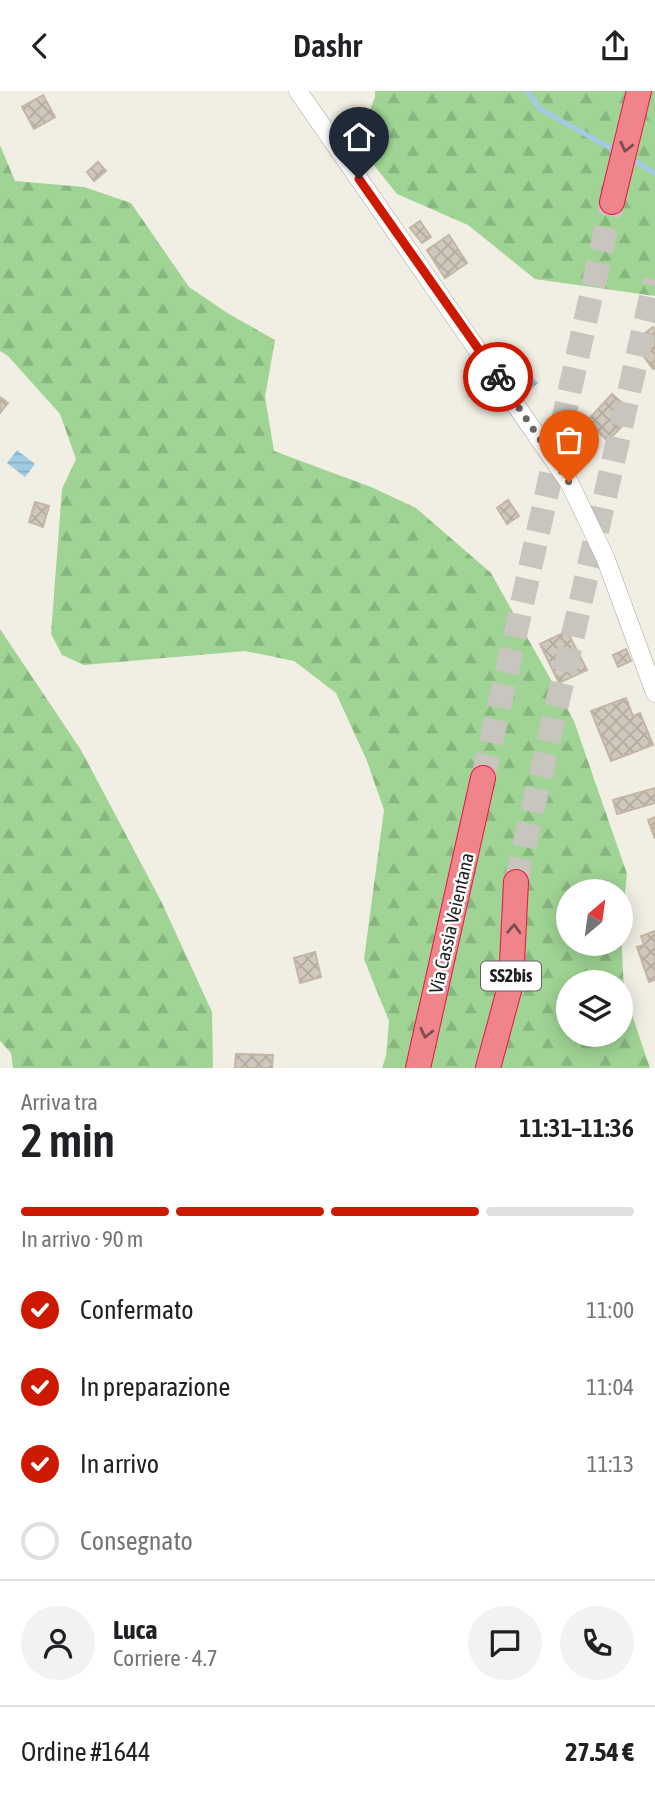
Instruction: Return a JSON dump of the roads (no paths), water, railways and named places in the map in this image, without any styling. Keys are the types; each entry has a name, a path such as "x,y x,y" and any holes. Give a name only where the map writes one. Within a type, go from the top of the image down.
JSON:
{"highway":[{"path":"612,202 639,91"},
{"name":"Via Cassia Veientana","path":"418,1068 483,778"},
{"name":"SS2bis","path":"488,1068 511,983 516,882"}],"street":[{"path":"298,91 569,482 605,557 653,681"}],"water":[{"path":"525,369 538,383 530,390 517,375"},
{"path":"17,450 35,464 25,477 7,463"}],"waterway":[{"path":"527,91 540,109 616,151"},
{"path":"631,159 655,173"}],"tunnel":[{"path":"483,778 612,202"},
{"path":"516,882 655,280"}]}
